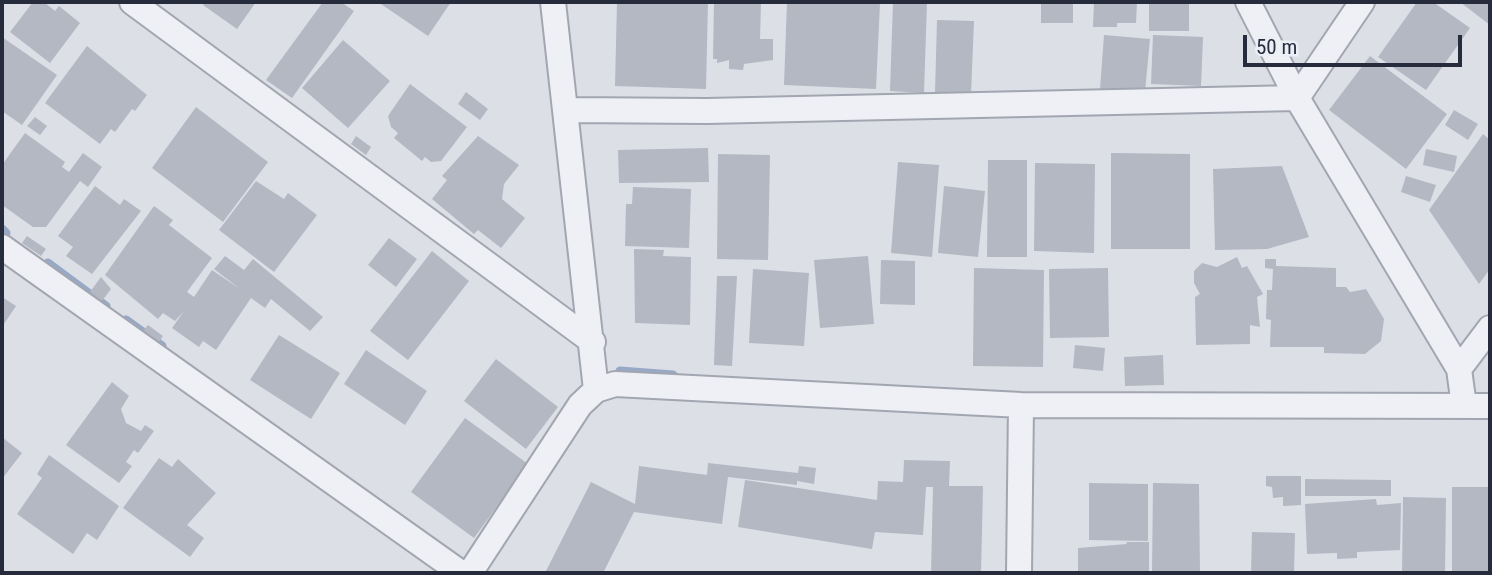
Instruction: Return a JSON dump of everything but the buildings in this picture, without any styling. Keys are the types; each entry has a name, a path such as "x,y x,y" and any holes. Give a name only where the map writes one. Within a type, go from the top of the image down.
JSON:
{"street":[{"path":"132,2 593,342"},
{"path":"553,2 593,342 596,390"},
{"path":"1248,2 1297,98 1459,369 1464,406"},
{"path":"1297,98 1362,2"},
{"path":"566,110 721,111 1297,98"},
{"path":"2,247 461,573"},
{"path":"1459,369 1490,328"},
{"path":"470,573 580,405 596,390 614,384 1021,405 1490,406"},
{"path":"1019,573 1021,405"}],"waterway":[{"path":"2,229 6,233"},
{"path":"48,263 106,306"},
{"path":"126,320 162,346"},
{"path":"620,371 673,375"}]}
